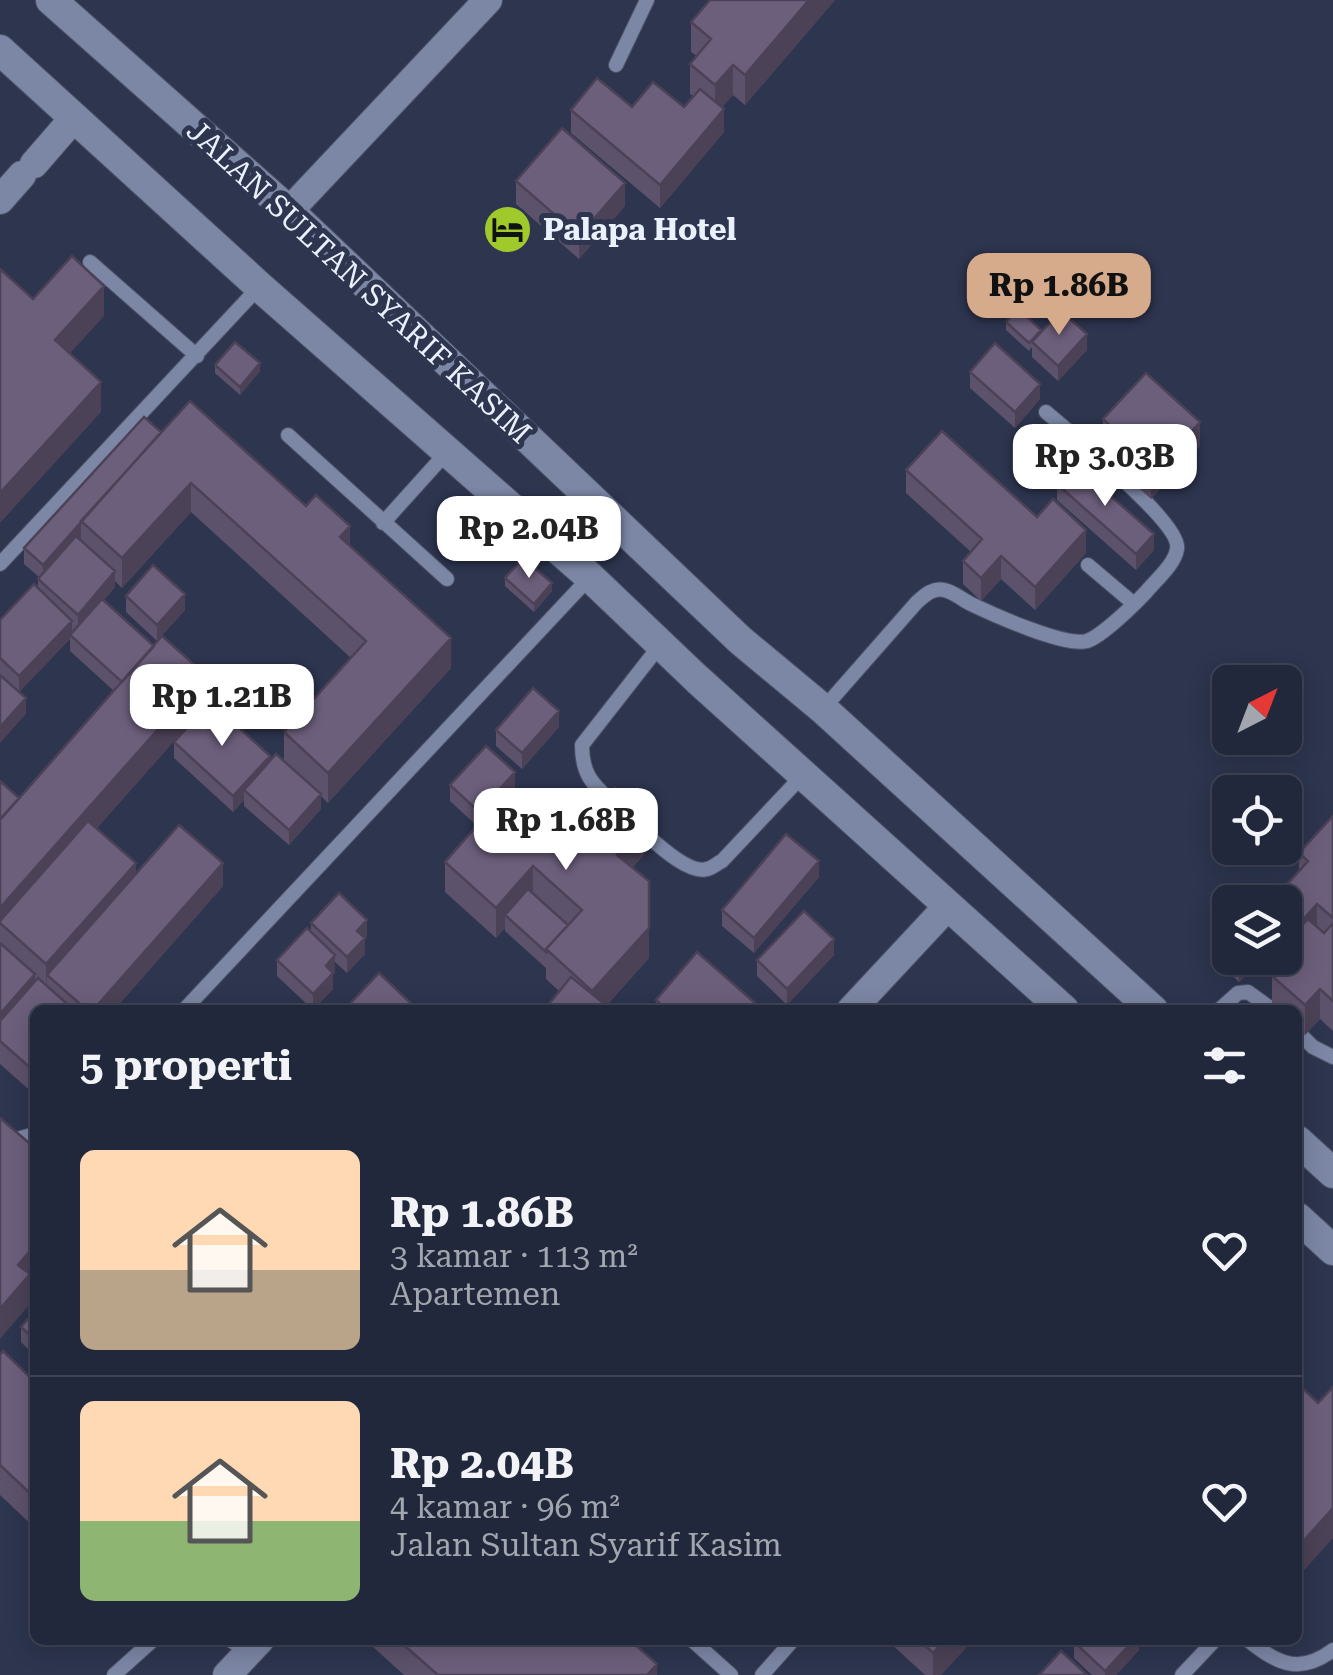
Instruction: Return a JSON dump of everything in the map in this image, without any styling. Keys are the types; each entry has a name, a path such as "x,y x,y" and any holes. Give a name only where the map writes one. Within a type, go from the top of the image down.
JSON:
{"street":[{"name":"JALAN SULTAN SYARIF KASIM","path":"51,0 289,211 740,640 823,709 1148,1005"},
{"path":"289,211 488,0"},
{"name":"JALAN SULTAN SYARIF KASIM","path":"0,50 260,287 590,578 1058,1005"},
{"path":"0,200 73,119"},
{"path":"856,1005 948,906"},
{"path":"1302,1145 1333,1174"},
{"path":"1302,1222 1333,1250"},
{"path":"228,1675 245,1645"}],"lane":[{"path":"616,65 647,0"},
{"path":"90,262 197,356"},
{"path":"0,564 260,287"},
{"path":"823,709 931,591 944,590 990,613 1073,643 1090,640 1134,604 1174,558 1178,543 1175,534 1154,510 1046,412"},
{"path":"288,435 447,578"},
{"path":"383,523 447,452"},
{"path":"1088,565 1134,604"},
{"path":"189,1005 590,578"},
{"path":"661,644 582,745 587,778 637,826 679,862 707,870 722,860 804,774"},
{"path":"1224,1005 1238,992 1248,992 1266,1005"},
{"path":"1302,1036 1333,1057"},
{"path":"0,1144 30,1135"},
{"path":"114,1675 147,1645"},
{"path":"698,1645 731,1675"},
{"path":"762,1675 789,1645"},
{"path":"1182,1675 1210,1645"},
{"path":"1254,1645 1272,1660 1290,1666 1315,1662 1333,1650"}],"building":[{"path":"710,0 809,0 745,75 733,65 715,85 690,64 711,39 691,22"},
{"path":"597,78 632,107 653,82 684,107 700,89 724,109 660,185 571,110"},
{"path":"562,128 625,183 579,236 516,181"},
{"path":"72,256 104,286 55,340 101,382 0,493 0,269 33,299"},
{"path":"1018,308 1041,330 1029,343 1006,322"},
{"path":"1061,311 1087,334 1058,366 1032,342"},
{"path":"235,342 260,363 240,387 215,365"},
{"path":"995,343 1040,384 1015,412 970,372"},
{"path":"1146,373 1200,422 1151,476 1122,450 1128,443 1103,419"},
{"path":"190,401 306,506 316,495 350,526 340,537 451,638 328,773 284,732 366,641 191,483 122,558 81,521"},
{"path":"144,417 161,432 43,565 24,548"},
{"path":"942,431 1037,517 1053,499 1086,530 1035,587 1001,556 981,578 963,561 982,539 906,470"},
{"path":"1074,464 1154,534 1136,554 1057,484"},
{"path":"76,536 115,571 78,615 38,579"},
{"path":"523,558 552,583 534,604 505,578"},
{"path":"153,565 185,594 157,625 126,596"},
{"path":"34,584 72,621 19,676 0,658 0,620"},
{"path":"102,599 154,646 122,682 70,635"},
{"path":"162,636 206,675 0,908 0,820"},
{"path":"0,675 26,698 0,727"},
{"path":"533,688 559,711 522,753 496,730"},
{"path":"211,702 270,756 233,796 174,742"},
{"path":"486,746 515,772 479,812 450,785"},
{"path":"276,754 321,794 289,830 244,790"},
{"path":"0,781 19,798 0,819"},
{"path":"615,788 650,819 617,855 649,881 649,928 592,991 546,949 582,910 533,866 496,908 445,862 504,795 551,795 583,824"},
{"path":"1333,816 1333,918 1317,904 1302,921 1302,885 1286,885 1308,861 1302,850"},
{"path":"88,821 136,863 46,964 0,921"},
{"path":"179,825 223,863 97,1005 81,1005 47,975"},
{"path":"786,834 819,861 754,938 722,910"},
{"path":"528,889 568,925 546,952 505,915"},
{"path":"339,893 367,920 357,931 365,938 347,957 311,923"},
{"path":"804,911 834,939 787,989 757,960"},
{"path":"1308,919 1324,933 1333,923 1333,1001 1320,989 1305,1005 1272,976 1302,975 1302,925"},
{"path":"307,928 335,955 326,966 333,973 313,994 277,960"},
{"path":"0,943 35,974 0,1014"},
{"path":"697,952 757,1005 662,1005 656,1000"},
{"path":"379,973 413,1005 349,1005"},
{"path":"571,977 606,1005 548,1005"},
{"path":"38,978 68,1005 30,1005 30,1068 0,1041 0,1021"},
{"path":"0,1118 30,1144 30,1251 18,1265 30,1274 0,1309"},
{"path":"30,1317 30,1335 21,1327"},
{"path":"3,1351 30,1377 30,1493 0,1465"},
{"path":"1333,1387 1333,1508 1302,1543 1302,1388 1318,1403"},
{"path":"404,1645 636,1645 657,1664 647,1675 438,1675"},
{"path":"924,1645 940,1645 933,1653"},
{"path":"1077,1645 1129,1645 1105,1671"},
{"path":"1061,1651 1087,1675 1039,1675"}],"place":[{"name":"Palapa Hotel","path":"508,230"}]}
